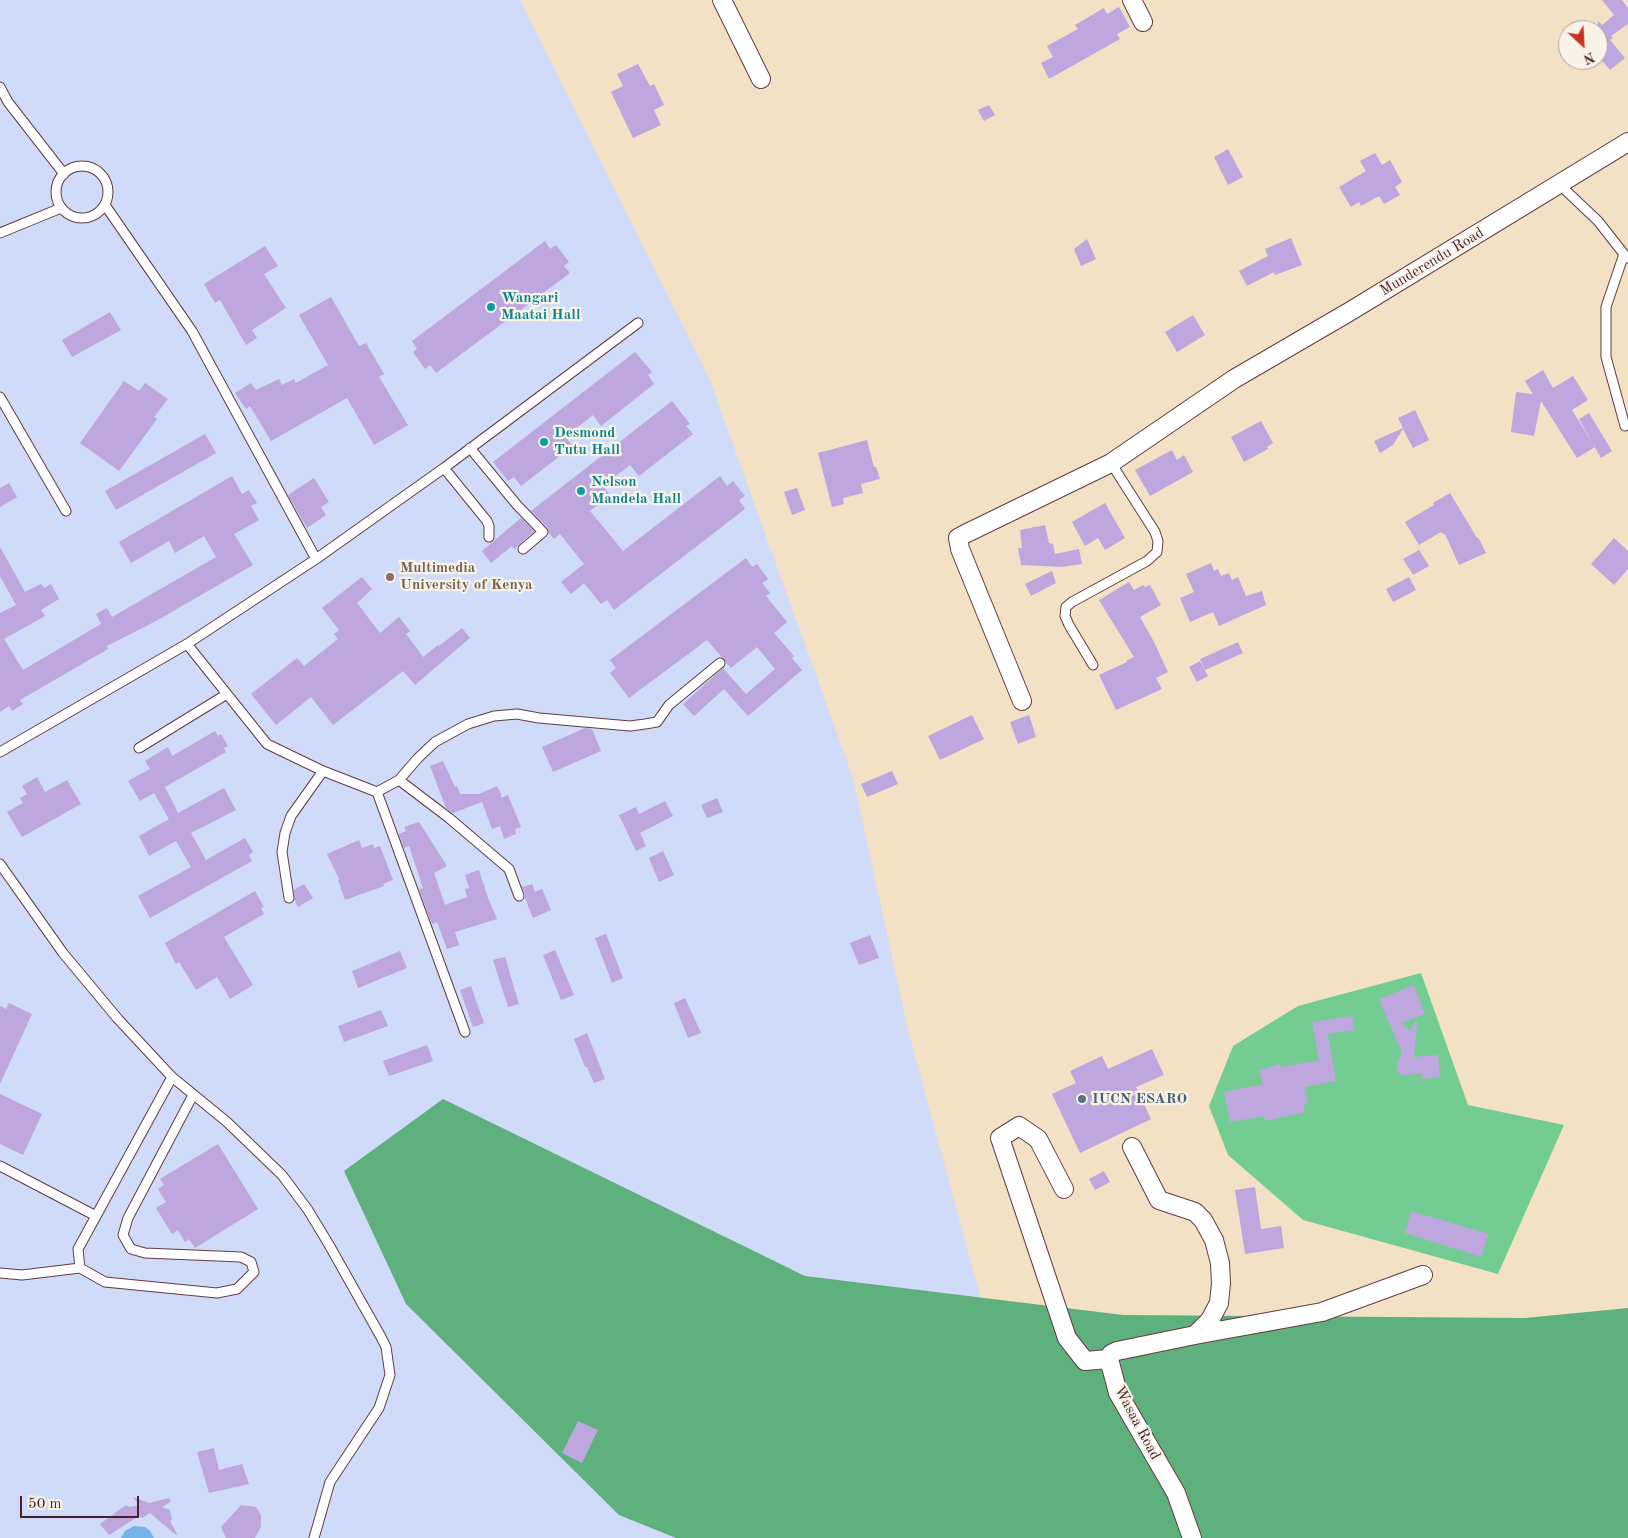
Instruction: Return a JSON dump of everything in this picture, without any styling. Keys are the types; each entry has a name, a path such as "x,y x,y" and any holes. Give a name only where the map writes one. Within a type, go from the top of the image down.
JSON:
{"street":[{"path":"722,0 761,79"},
{"path":"1132,0 1143,22"},
{"name":"Munderendu Road","path":"1022,701 960,549 958,538 1110,463 1234,379 1349,312 1628,142"},
{"path":"1064,1189 1038,1138 1019,1126 1000,1138 1066,1338 1085,1361 1109,1359 1111,1354 1117,1351 1322,1312 1423,1275"},
{"path":"1132,1147 1159,1200 1195,1212 1209,1229 1214,1240 1220,1263 1219,1303 1210,1320 1195,1335"},
{"name":"Wasaa Road","path":"1109,1359 1118,1393 1176,1493 1192,1538"}],"lane":[{"path":"0,87 8,102 64,174"},
{"path":"81,166 98,172 105,179 108,187 108,197 105,205 99,212 92,217 83,218 74,217 61,208 56,194 57,187 64,174 72,168 81,166"},
{"path":"1560,185 1598,221 1626,256 1606,307 1606,357 1624,426"},
{"path":"105,205 192,331 316,559"},
{"path":"0,233 61,208"},
{"path":"0,752 187,644 316,559 444,468 638,324"},
{"path":"0,397 66,510"},
{"path":"470,448 517,505 543,532 522,549"},
{"path":"1093,665 1069,625 1065,616 1066,607 1147,561 1157,552 1158,541 1155,532 1110,463"},
{"path":"444,468 487,521 489,537"},
{"path":"187,644 267,744 323,771 377,792 465,1032"},
{"path":"377,792 399,780 435,742 468,724 494,716 517,714 540,718 630,726 656,722 669,705 720,663"},
{"path":"138,748 227,694"},
{"path":"289,898 282,852 285,833 291,816 323,771"},
{"path":"399,780 449,818 509,869 519,896"},
{"path":"0,864 63,953 118,1019 172,1077 227,1122 282,1175 308,1210 381,1337 386,1348 390,1375 379,1408 330,1482 314,1538"},
{"path":"80,1268 78,1249 172,1077"},
{"path":"0,1273 22,1275 80,1268 105,1282 217,1293 237,1289 248,1280 254,1272 252,1262 241,1257 145,1253 130,1249 123,1235 128,1218 193,1095"},
{"path":"0,1166 96,1216"}],"shaded area":[{"name":"Multimedia University of Kenya","path":"0,0 520,0 708,375 853,778 908,1030 1005,1388 954,1538 0,1538"}],"green space":[{"path":"1421,973 1468,1105 1564,1125 1498,1274 1303,1220 1228,1155 1209,1106 1233,1046 1298,1006"},
{"path":"443,1099 805,1276 1123,1315 1525,1318 1628,1308 1628,1538 676,1538 619,1515 406,1304 344,1171"}],"water":[{"path":"134,1526 145,1527 154,1538 121,1538 125,1531"}],"building":[{"path":"1602,0 1622,0 1628,8 1628,24 1611,36 1613,38 1610,40 1625,58 1610,70 1608,68 1608,20 1614,15"},
{"path":"1119,7 1130,27 1117,34 1120,39 1049,79 1041,63 1053,57 1047,46 1078,29 1075,25 1104,8 1107,14"},
{"path":"638,64 650,86 654,84 664,105 654,110 661,125 633,138 611,92 623,86 617,74"},
{"path":"989,105 995,115 984,121 978,110"},
{"path":"1228,149 1243,177 1228,185 1214,157"},
{"path":"1375,153 1382,165 1390,160 1402,182 1395,187 1400,195 1384,204 1379,196 1361,206 1359,202 1351,207 1339,187 1366,171 1360,161"},
{"path":"1291,238 1302,265 1275,275 1274,272 1247,286 1239,271 1268,256 1265,249"},
{"path":"1087,239 1096,259 1081,266 1074,249"},
{"name":"Wangari Maatai Hall","path":"545,241 550,249 556,245 569,262 564,266 570,273 436,373 430,365 425,369 413,352 417,349 412,341"},
{"path":"265,246 278,266 264,274 286,308 252,330 257,338 246,345 220,300 215,303 204,284"},
{"path":"331,297 359,346 366,343 384,374 379,377 408,425 374,445 347,398 271,441 250,406 246,409 235,393 251,383 256,390 279,379 282,385 294,379 296,383 328,365 299,315"},
{"path":"110,312 121,330 72,357 62,340"},
{"path":"1193,315 1205,335 1177,352 1165,332"},
{"path":"635,352 652,372 648,375 654,384 601,426 593,415 565,437 573,446 521,486 514,477 508,481 493,462"},
{"path":"1543,370 1553,388 1573,376 1588,400 1572,410 1595,447 1577,458 1541,401 1534,436 1511,432 1516,392 1533,394 1525,381"},
{"path":"124,381 139,391 145,383 168,399 154,417 157,419 119,471 80,443"},
{"path":"672,401 690,424 686,426 693,434 639,476 630,465 603,486 610,495 590,511 623,551 720,476 727,486 733,481 745,496 739,500 745,509 614,610 607,600 601,604 584,583 571,594 561,582 584,564 560,534 554,539 549,533 548,528 531,511"},
{"path":"1415,410 1429,440 1413,448 1403,429 1393,445 1380,453 1374,441 1403,428 1398,418"},
{"path":"1589,413 1612,451 1601,458 1579,419"},
{"path":"1261,421 1273,443 1267,447 1268,449 1244,462 1231,437"},
{"path":"205,434 216,453 116,510 105,491"},
{"path":"867,440 874,467 876,467 880,479 861,484 863,493 843,498 844,504 832,507 818,453"},
{"path":"1172,450 1177,460 1184,455 1193,472 1150,496 1135,470"},
{"path":"232,476 242,494 249,490 257,503 251,506 259,520 234,534 253,565 156,621 107,646 108,649 20,700 23,704 12,711 9,706 0,712 0,613 16,605 0,576 0,547 25,592 41,584 44,588 51,584 59,599 41,610 45,616 4,639 23,670 101,624 96,614 107,608 112,617 216,557 204,536 175,553 169,541 131,563 119,542"},
{"path":"314,478 329,502 321,507 326,515 307,528 288,495"},
{"path":"9,483 17,497 0,507 0,488"},
{"path":"797,488 805,510 792,515 784,492"},
{"path":"1450,493 1486,553 1459,565 1445,534 1441,532 1419,545 1405,522"},
{"path":"1105,503 1125,538 1105,550 1098,538 1085,546 1072,522"},
{"path":"521,518 534,531 514,549 512,546 491,563 482,551"},
{"path":"1045,525 1049,543 1053,544 1055,554 1079,549 1082,564 1062,567 1021,565 1018,548 1022,548 1020,530"},
{"path":"1614,538 1628,551 1628,569 1614,585 1591,564"},
{"path":"1419,550 1429,566 1413,575 1403,559"},
{"path":"746,558 752,567 757,564 768,579 762,583 770,593 766,596 787,622 774,633 794,656 792,658 802,670 748,716 724,689 694,716 683,704 723,668 746,694 775,669 757,647 731,668 707,640 629,698 610,673 616,668 610,660"},
{"path":"1211,563 1214,571 1218,569 1221,576 1229,573 1232,580 1238,577 1246,596 1262,591 1266,605 1219,626 1213,612 1190,622 1180,598 1194,592 1186,574"},
{"path":"1052,571 1056,583 1031,596 1025,584"},
{"path":"362,577 372,589 357,603 380,633 399,617 410,631 406,634 423,657 462,628 470,638 415,685 403,671 333,725 311,697 276,725 251,694 297,658 304,666 338,639 334,634 339,630 322,608"},
{"path":"1409,577 1416,590 1393,602 1386,589"},
{"path":"1129,582 1134,590 1143,585 1145,587 1150,585 1161,605 1140,617 1168,672 1156,678 1162,689 1116,710 1099,675 1134,657 1099,600"},
{"path":"1238,642 1243,653 1205,670 1200,659"},
{"path":"1200,661 1208,676 1197,682 1189,667"},
{"path":"972,715 984,739 940,760 928,736"},
{"path":"1029,715 1036,737 1018,744 1010,722"},
{"path":"585,728 592,729 601,751 553,772 542,747"},
{"path":"215,731 218,736 221,734 228,746 224,748 226,752 165,787 178,813 224,788 236,810 191,833 206,860 245,838 253,852 249,855 252,861 150,918 138,896 191,867 176,841 149,856 139,836 169,819 154,793 140,801 128,781 150,769 145,761 168,747 172,756"},
{"path":"443,761 460,794 479,794 497,786 501,798 508,795 521,827 515,829 516,834 504,839 500,826 492,829 482,802 453,813 446,808 430,766"},
{"path":"892,771 898,784 867,797 861,784"},
{"path":"37,777 45,792 67,780 81,804 22,837 7,812 23,803 20,798 27,794 22,786"},
{"path":"717,798 723,812 707,818 701,805"},
{"path":"665,801 673,816 640,833 646,846 636,851 619,815 636,807 639,814"},
{"path":"419,822 447,866 434,873 445,905 467,897 465,889 469,888 465,875 479,870 497,919 455,932 459,945 447,949 437,922 432,924 419,889 423,888 409,846 404,848 399,834 406,831 404,827"},
{"path":"359,840 362,848 373,844 374,848 380,846 393,880 383,884 384,886 345,900 339,879 327,854"},
{"path":"663,851 674,875 659,882 649,858"},
{"path":"304,884 313,898 298,907 295,901 294,890"},
{"path":"532,884 535,892 542,889 551,910 533,918 522,887"},
{"path":"255,891 264,907 261,908 264,914 224,937 253,985 230,999 217,977 196,990 179,962 176,964 165,943"},
{"path":"606,934 623,978 612,983 595,938"},
{"path":"870,935 879,958 859,965 850,943"},
{"path":"555,950 574,995 561,1000 543,955"},
{"path":"400,951 407,968 358,988 352,971"},
{"path":"505,957 519,1004 508,1007 493,960"},
{"path":"1414,985 1425,1014 1401,1023 1410,1031 1415,1021 1417,1022 1414,1057 1438,1055 1440,1077 1422,1079 1422,1073 1402,1076 1397,1070 1402,1050 1397,1043 1379,999"},
{"path":"471,986 484,1023 473,1027 460,990"},
{"path":"685,998 701,1033 688,1038 674,1003"},
{"path":"9,1003 32,1014 0,1084 0,1006 6,1009"},
{"path":"381,1010 388,1026 344,1042 338,1026"},
{"path":"1352,1016 1354,1030 1328,1034 1336,1081 1305,1087 1308,1103 1303,1104 1305,1112 1265,1121 1264,1116 1230,1122 1224,1092 1263,1084 1259,1070 1280,1064 1281,1067 1319,1060 1312,1022"},
{"path":"587,1033 605,1079 594,1083 587,1067 585,1067 574,1039"},
{"path":"427,1045 433,1061 389,1076 383,1061"},
{"name":"IUCN ESARO","path":"1152,1049 1164,1075 1136,1087 1151,1119 1080,1153 1052,1094 1076,1083 1070,1071 1102,1056 1108,1069"},
{"path":"0,1094 42,1114 23,1155 0,1144"},
{"path":"218,1144 258,1209 195,1248 189,1239 185,1242 178,1230 172,1234 156,1208 166,1202 158,1189 164,1185 160,1179"},
{"path":"1104,1171 1110,1182 1095,1190 1089,1179"},
{"path":"1255,1187 1261,1229 1281,1226 1284,1248 1245,1254 1235,1190"},
{"path":"1411,1211 1489,1234 1481,1257 1405,1233"},
{"path":"578,1421 598,1430 582,1463 562,1453"},
{"path":"214,1448 219,1470 242,1464 249,1484 209,1493 197,1452"},
{"path":"133,1497 149,1503 169,1498 171,1502 162,1507 170,1510 172,1520 170,1521 177,1534 150,1513 142,1518 139,1516 109,1535 100,1524 126,1505 130,1507 140,1505"},
{"path":"241,1505 256,1507 261,1515 261,1527 255,1538 226,1538 221,1527"}],"place":[{"name":"Wangari Maatai Hall","path":"491,307"},
{"name":"Desmond Tutu Hall","path":"544,442"},
{"name":"Nelson Mandela Hall","path":"581,491"},
{"name":"Multimedia University of Kenya","path":"390,577"},
{"name":"IUCN ESARO","path":"1082,1099"}]}
